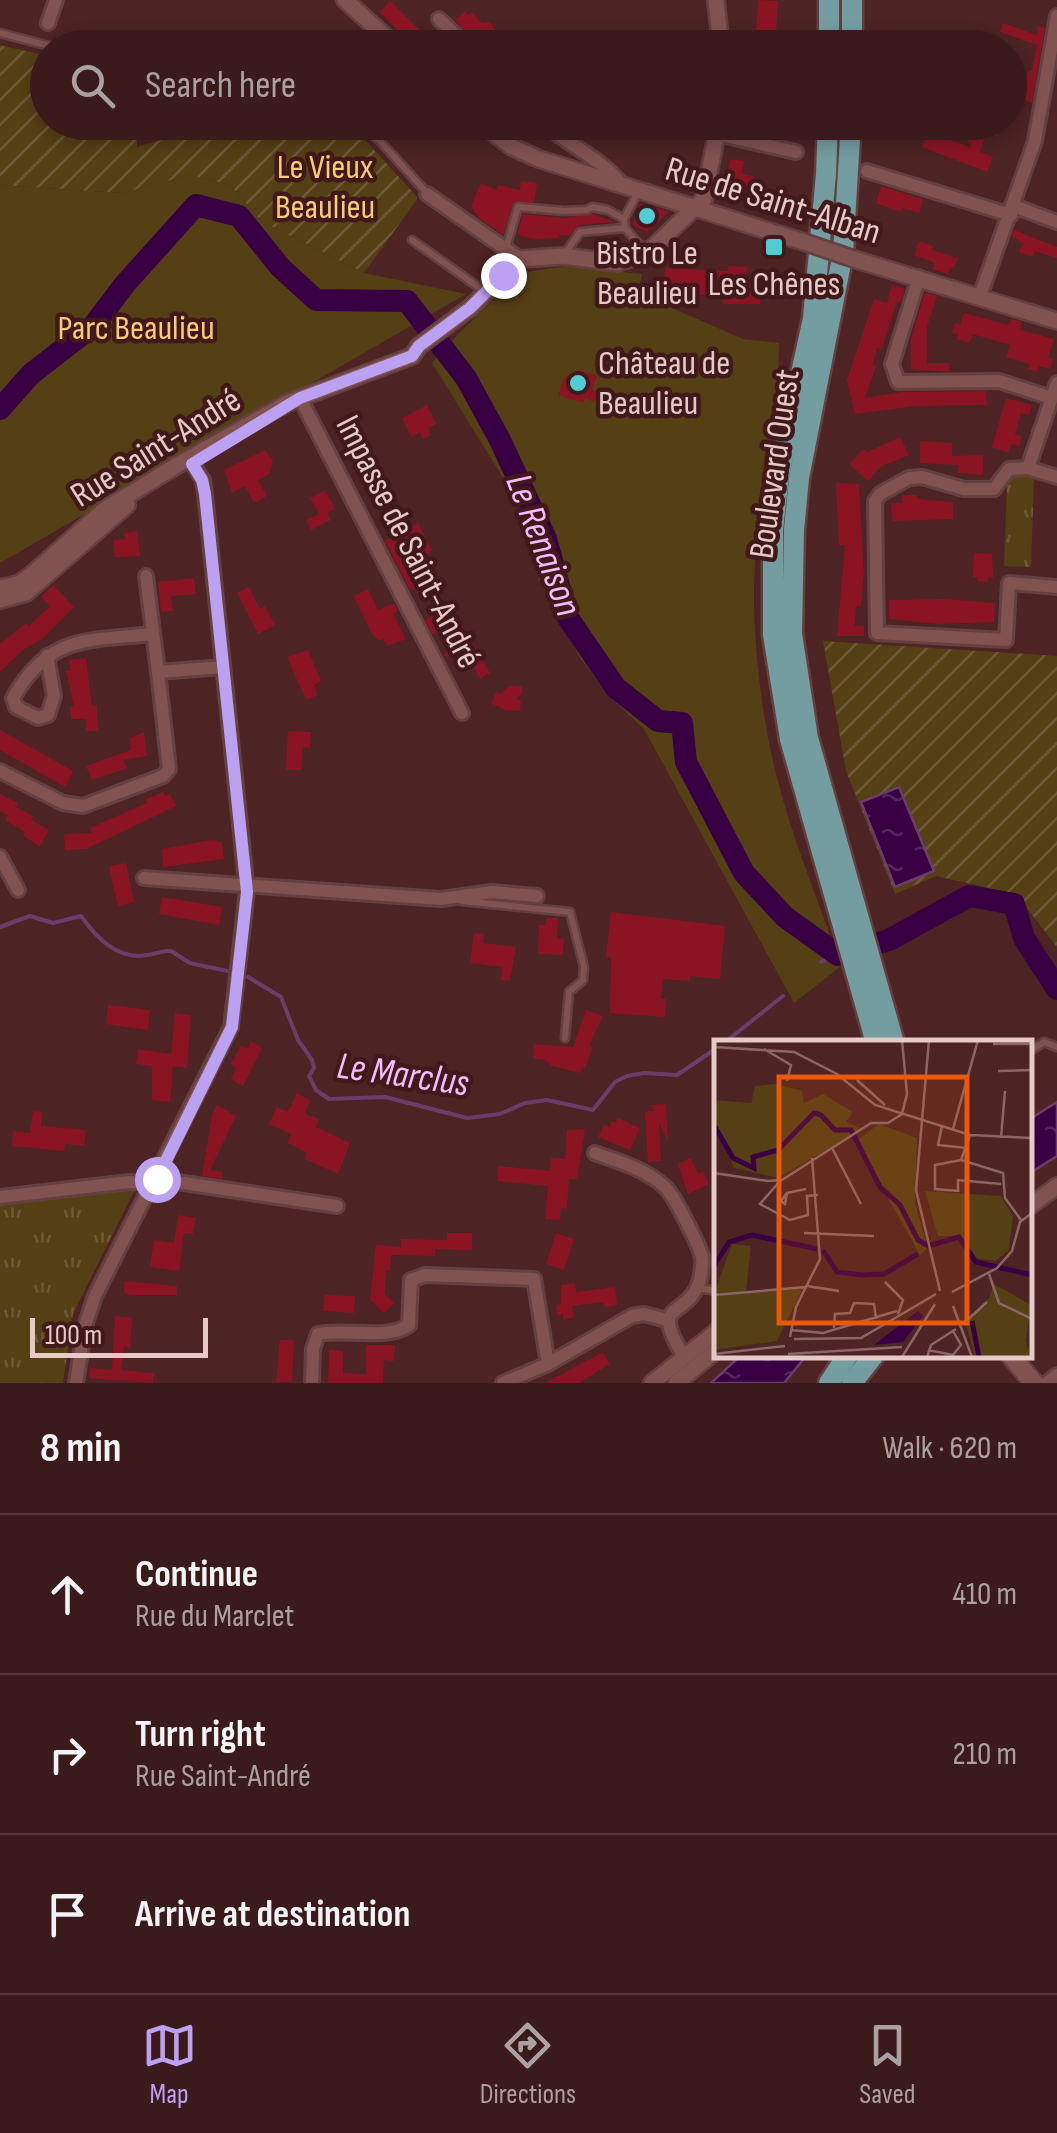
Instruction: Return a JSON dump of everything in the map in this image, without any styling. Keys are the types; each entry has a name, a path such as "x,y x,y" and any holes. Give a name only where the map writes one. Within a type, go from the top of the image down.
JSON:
{"main road":[{"path":"829,0 829,30"},
{"path":"852,0 852,30"},
{"name":"Boulevard Ouest","path":"827,140 812,318 780,475 773,530 773,635 790,739 854,924"},
{"name":"Boulevard Ouest","path":"849,140 843,253 799,478 792,634 808,738 854,924 893,1040"},
{"name":"Boulevard Ouest","path":"866,966 876,1040"},
{"path":"828,1383 846,1358"},
{"path":"852,1383 871,1358"},
{"path":"1013,1358 1034,1383"},
{"path":"1021,1358 1034,1383"}],"street":[{"path":"48,23 56,0"},
{"path":"345,0 378,30"},
{"path":"716,0 719,30"},
{"path":"980,296 1035,141 1057,16"},
{"path":"439,19 450,30"},
{"name":"Rue de Saint-Alban","path":"503,140 540,159 1057,322"},
{"path":"563,140 613,172 621,184"},
{"path":"428,194 520,260 563,256 617,262 646,253 704,199 716,140"},
{"path":"757,140 796,152"},
{"path":"867,171 1057,222"},
{"name":"Rue Saint-André","path":"2,597 104,510 300,398 412,356 520,260"},
{"path":"919,277 892,364 898,382 999,381 1052,398"},
{"path":"1028,468 1057,383"},
{"name":"Impasse de Saint-André","path":"300,398 462,713"},
{"path":"76,1383 84,1326 95,1296 232,1027 246,884 205,494 191,461"},
{"path":"1057,477 1028,468 1009,469 994,489 964,490 922,476 880,494 875,501 877,634 1006,640 1009,583 1057,587"},
{"path":"0,771 63,803 83,806 163,776 169,769 146,576"},
{"path":"47,656 54,696 48,715 38,718 16,707 13,698 28,672 47,656 70,643 154,634"},
{"path":"158,672 223,666"},
{"path":"0,857 18,890"},
{"path":"144,878 441,899 492,892 537,896"},
{"path":"595,1153 640,1170 668,1189 702,1257 696,1287 668,1320 670,1334 685,1358"},
{"path":"0,1197 156,1181 337,1206"},
{"path":"1032,1195 1057,1184"},
{"path":"1032,1204 1057,1184"},
{"path":"312,1383 313,1350 318,1334 334,1330 399,1332 409,1325 411,1280 425,1275 534,1279 548,1364"},
{"path":"503,1383 548,1364 632,1316 644,1314 668,1320"},
{"path":"652,1383 714,1333"},
{"path":"676,1383 714,1352"},
{"path":"1046,1383 1057,1375"}],"lane":[{"path":"0,34 30,41"},
{"path":"379,140 428,194"},
{"path":"636,196 624,219 625,228 646,253"},
{"path":"505,249 518,207 564,211 592,207 624,219"},
{"path":"563,256 580,232 625,228"},
{"path":"412,240 486,292"},
{"path":"441,899 570,912 584,967 583,980 569,992 565,1038"},
{"path":"1032,1050 1044,1042 1057,1048"},
{"path":"696,1287 714,1290"}],"green space":[{"name":"Le Vieux Beaulieu","path":"0,45 30,52 30,140 137,140 137,147 161,140 365,140 418,198 364,273 261,221 230,185 191,175 122,193 0,185"},
{"name":"Parc Beaulieu","path":"191,175 230,185 261,221 364,273 466,294 0,563 0,185 122,193"},
{"path":"567,266 642,274 638,293 743,339 779,343 755,563 757,660 775,770 841,966 794,1003 644,729 611,698 580,658 539,580 518,502 432,363 519,273"},
{"path":"1014,473 1031,474 1034,479 1031,567 1004,566 1007,484"},
{"path":"823,641 1057,656 1057,947 1016,894 936,876 895,894 846,771"},
{"path":"125,1186 134,1191 73,1314 63,1383 0,1383 0,1203"}],"water":[{"path":"899,787 934,871 895,887 861,802"},
{"path":"1057,1102 1057,1156 1032,1172 1032,1118"},
{"path":"738,1358 804,1358 784,1383 711,1383"}],"building":[{"path":"758,0 778,1 776,30 756,30"},
{"path":"390,1 420,30 397,30 380,12"},
{"path":"465,11 468,15 472,12 495,29 464,30 455,20"},
{"path":"1003,23 1023,30 1001,30"},
{"path":"1038,26 1045,28 1032,103 1027,101 1027,75 1032,70 1037,45 1027,41 1027,31 1037,35"},
{"path":"925,140 950,140 972,148 967,140 984,140 980,152 993,157 987,172 922,147"},
{"path":"730,159 744,161 742,174 755,176 752,189 726,185"},
{"path":"521,181 537,183 534,202 514,202 503,235 479,218 471,206 481,183 496,190 498,185 520,190"},
{"path":"881,186 923,199 919,213 903,208 901,212 876,203"},
{"name":"Bistro Le Beaulieu","path":"640,203 669,212 647,232 632,225"},
{"path":"523,214 564,218 593,214 615,222 579,225 569,236 534,239 517,235"},
{"path":"1014,230 1057,247 1057,258 1035,251 1033,257 1019,252 1023,243 1012,236"},
{"path":"919,241 933,246 932,250 958,258 954,268 948,274 933,269 935,263 914,255"},
{"path":"728,266 747,267 746,277 762,277 760,304 723,304 723,295 675,295 675,289 664,289 665,268 728,271"},
{"path":"892,285 905,289 901,302 897,301 882,349 877,348 873,365 876,366 865,398 901,392 986,391 987,405 916,406 855,414 847,380 874,299 887,303"},
{"path":"925,292 937,296 927,327 927,363 949,363 950,372 911,369 911,338"},
{"path":"964,313 1009,325 1011,319 1022,322 1020,330 1054,339 1048,358 1053,359 1050,369 1039,366 1037,372 1028,369 1029,364 1006,357 1010,345 973,334 970,343 957,339 958,334 952,333"},
{"name":"Château de Beaulieu","path":"578,370 597,376 592,390 598,392 594,402 585,398 583,403 558,395 565,376 577,374"},
{"path":"1006,398 1032,405 1029,415 1021,413 1015,434 1022,436 1019,446 1011,444 1008,453 992,447"},
{"path":"427,405 436,424 428,428 431,435 423,439 420,432 411,437 402,418"},
{"path":"900,437 909,455 882,466 868,481 849,464 863,449 867,452"},
{"path":"920,441 952,443 952,456 983,455 983,475 958,473 958,465 920,463"},
{"path":"265,450 273,461 269,474 258,480 267,496 254,503 245,486 232,493 224,470"},
{"path":"836,483 859,484 864,574 855,626 864,626 864,636 837,636 845,545 839,545"},
{"path":"325,490 335,509 327,513 331,520 311,530 306,520 319,514 310,498"},
{"path":"902,495 953,502 953,519 892,521 891,503 902,503"},
{"path":"418,523 432,551 418,559 432,587 417,594 414,588 410,590 385,541"},
{"path":"137,531 140,556 115,557 113,540 125,539 124,533"},
{"path":"974,553 992,554 993,578 988,577 988,582 973,577"},
{"path":"194,578 196,594 171,596 173,611 161,612 158,582"},
{"path":"53,585 74,607 0,672 0,644 26,623 29,626 50,606 41,597"},
{"path":"249,587 260,609 265,606 275,625 258,634 237,593"},
{"path":"368,589 378,610 394,603 398,611 393,613 406,639 387,646 371,632 354,596"},
{"path":"889,600 995,603 994,622 938,624 889,619"},
{"path":"443,610 445,615 454,611 490,673 480,679 467,653 444,656 456,647 445,627 432,634 425,620"},
{"path":"308,650 321,681 314,685 318,695 306,700 287,657"},
{"path":"86,658 92,706 97,705 98,731 86,731 86,719 71,719 70,707 74,706 66,671 70,671 69,660"},
{"path":"509,686 522,686 522,694 517,698 520,711 505,710 491,703 496,692 501,694"},
{"path":"0,730 73,771 65,787 0,750"},
{"path":"288,731 311,732 310,748 303,747 301,770 286,770"},
{"path":"144,732 147,756 123,760 127,768 92,780 86,766 131,750 130,738"},
{"path":"163,792 165,796 170,794 176,806 86,849 65,850 64,834 92,833 90,828"},
{"path":"0,794 18,803 16,807 49,830 40,846 5,820 8,815 0,811"},
{"path":"211,840 222,842 224,859 163,867 162,849"},
{"path":"126,863 134,902 118,906 109,866"},
{"path":"162,897 222,907 219,925 159,914"},
{"path":"611,912 725,926 720,979 663,979 661,999 666,999 665,1017 610,1013 611,957 606,957"},
{"path":"546,918 558,918 557,938 564,939 563,955 538,954 539,925 546,925"},
{"path":"474,933 484,934 483,943 516,947 510,981 501,980 502,967 470,963"},
{"path":"108,1005 150,1010 148,1030 106,1024"},
{"path":"586,1010 603,1016 580,1073 533,1059 534,1044 573,1047"},
{"path":"175,1013 191,1015 187,1068 173,1066 170,1102 152,1100 152,1066 136,1064 138,1049 171,1054"},
{"path":"251,1041 262,1048 243,1086 231,1079 236,1067 231,1064 240,1047 248,1048"},
{"path":"297,1093 310,1100 305,1114 319,1119 316,1127 350,1143 338,1174 305,1159 307,1153 288,1143 291,1134 269,1124 277,1107 288,1112"},
{"path":"666,1104 668,1141 659,1123 661,1161 648,1162 645,1112 654,1111 651,1105"},
{"path":"217,1105 236,1116 210,1170 223,1172 222,1179 202,1176"},
{"path":"33,1111 42,1112 41,1126 86,1130 84,1146 65,1144 64,1151 12,1146 13,1131 30,1133"},
{"path":"618,1118 640,1128 630,1150 598,1137 604,1125 609,1127"},
{"path":"585,1129 577,1179 569,1179 567,1209 561,1208 560,1220 545,1219 548,1186 497,1181 498,1166 550,1171 551,1158 565,1159 567,1130"},
{"path":"691,1158 698,1174 703,1171 709,1184 688,1194 678,1164"},
{"path":"178,1215 196,1218 193,1234 184,1233 179,1271 150,1267 154,1240 174,1243"},
{"path":"447,1233 472,1233 472,1250 435,1249 435,1256 391,1255 385,1294 394,1303 384,1313 370,1299 376,1245 401,1247 401,1239 447,1240"},
{"path":"556,1233 574,1239 564,1270 546,1264"},
{"path":"125,1281 177,1286 177,1295 130,1295 124,1292"},
{"path":"575,1283 576,1292 615,1287 617,1305 604,1307 603,1302 572,1306 574,1318 563,1320 563,1314 557,1315 556,1305 561,1304 561,1285"},
{"path":"324,1295 355,1296 354,1313 323,1311"},
{"path":"115,1316 132,1318 130,1348 124,1347 121,1370 154,1373 153,1383 89,1378 90,1368 112,1370"},
{"path":"280,1340 294,1340 292,1382 276,1382"},
{"path":"366,1345 395,1345 394,1361 384,1360 383,1383 328,1383 329,1350 343,1351 343,1373 366,1374"},
{"path":"603,1352 610,1364 579,1383 545,1383"}],"waterway":[{"name":"Le Renaison","path":"0,409 31,374 93,326 196,205 239,216 280,267 316,300 407,301 466,378 500,440 546,539 568,618 616,688 658,721 682,723 686,762 744,873 785,917 838,955 889,940 969,896 1014,904 1024,938 1057,989"},
{"name":"Le Marclus","path":"0,927 30,916 53,923 81,916 117,951 136,956 171,951 190,963 227,971"},
{"name":"Le Marclus","path":"821,962 826,959 824,945"},
{"name":"Le Marclus","path":"248,977 281,997 298,1040 312,1060 314,1068 309,1076 316,1090 329,1099 385,1097 467,1118 500,1114 525,1103 547,1100 593,1110 615,1082 627,1076 677,1075 714,1050"},
{"name":"Le Marclus","path":"728,1040 783,996"}],"place":[{"name":"Bistro Le Beaulieu","path":"647,216"},
{"name":"Les Chênes","path":"774,247"},
{"name":"Château de Beaulieu","path":"578,383"}],"route":[{"path":"157,1179 232,1027 247,892 205,494 192,464 300,398 412,356 503,275"}]}
